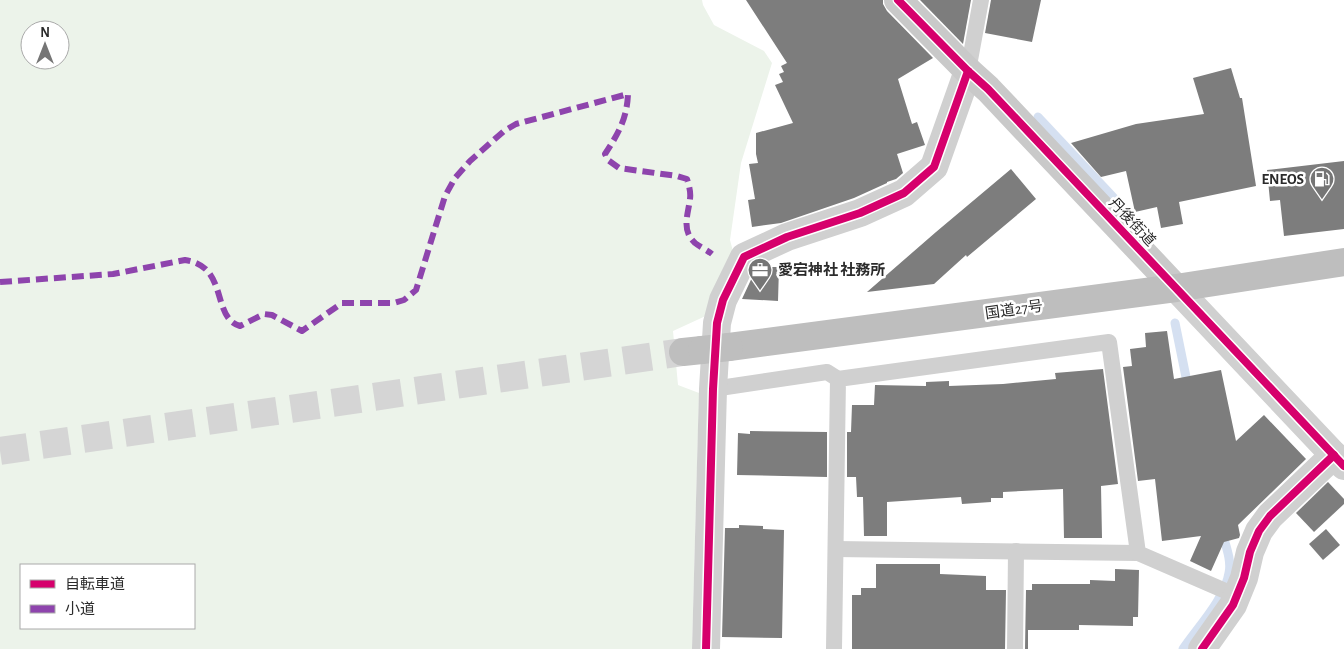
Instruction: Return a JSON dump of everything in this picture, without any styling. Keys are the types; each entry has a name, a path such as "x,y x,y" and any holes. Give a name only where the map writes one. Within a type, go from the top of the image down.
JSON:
{"highway":[{"name":"国道27号","path":"692,351 1176,288 1344,262"}],"street":[{"name":"丹後街道","path":"898,0 968,71 988,88 1339,461"},
{"path":"706,649 713,389 717,323 723,300 744,257 787,237 860,214 904,193 934,167 968,71"},
{"path":"1202,649 1233,605 1227,592 1244,578 1250,552 1259,530 1270,516 1339,461"}],"lane":[{"path":"968,71 981,0"},
{"path":"713,389 827,372 838,379 1109,342 1138,553"},
{"path":"834,649 838,379"},
{"path":"836,548 1138,553 1227,592"},
{"path":"1015,649 1016,551"}],"shaded area":[{"path":"0,0 702,0 714,25 764,51 772,63 741,163 730,240 734,255 710,314 673,331 678,385 699,393 692,649 0,649"}],"building":[{"path":"746,0 883,0 887,11 933,58 898,79 912,124 917,122 925,145 897,154 903,173 896,179 854,198 781,223 752,227 748,200 755,199 749,164 758,163 756,133 793,123 775,85 783,82 779,74 784,72 781,66 787,63"},
{"path":"920,0 971,0 963,44"},
{"path":"991,0 1041,0 1032,42 985,33"},
{"path":"1231,68 1240,98 1242,98 1256,186 1179,202 1183,224 1161,228 1157,207 1135,212 1126,171 1101,177 1071,143 1136,124 1204,114 1193,78"},
{"path":"1344,161 1344,229 1284,236 1280,200 1270,201 1267,170"},
{"path":"1011,169 1036,199 967,257 966,255 934,284 867,292 936,232"},
{"name":"愛宕神社 社務所","path":"766,264 767,267 779,267 778,301 742,299 756,269"},
{"path":"1167,331 1174,379 1221,370 1236,441 1264,415 1306,459 1238,525 1239,538 1224,542 1211,571 1190,561 1201,536 1162,541 1155,479 1138,481 1123,367 1132,366 1130,349 1146,347 1145,333"},
{"path":"1103,369 1118,484 1101,486 1102,538 1064,538 1063,489 1003,492 1003,498 991,498 991,502 962,504 961,497 887,502 887,536 864,536 863,497 857,497 856,477 847,477 847,432 851,432 852,405 874,405 875,385 926,386 926,382 949,381 949,386 1003,384 1056,379 1055,373"},
{"path":"750,431 827,432 827,477 737,475 738,433 750,434"},
{"path":"1328,482 1344,499 1344,504 1314,532 1296,513"},
{"path":"739,525 763,526 763,529 784,530 782,638 722,637 725,528 739,528"},
{"path":"1326,529 1340,545 1323,560 1309,544"},
{"path":"876,564 940,564 940,574 986,576 986,590 1006,590 1005,649 852,649 852,595 861,595 861,588 876,588"},
{"path":"1115,569 1139,570 1138,617 1133,617 1133,626 1079,625 1079,630 1028,630 1028,649 1025,649 1026,590 1032,590 1032,584 1090,584 1090,580 1115,581"}],"waterway":[{"path":"1038,117 1143,229"},
{"path":"1175,323 1188,387"},
{"path":"1183,649 1210,613 1226,583 1230,563 1222,532"}],"tunnel":[{"path":"0,451 683,352"}],"marked path":[{"path":"0,282 113,274 185,260 199,264 208,272 214,281 225,313 231,321 240,326 264,314 272,315 302,331 342,303 394,303 404,300 416,290 445,196 455,178 470,161 504,131 516,124 628,94 626,111 621,126 605,154 608,160 619,168 687,179 690,189 686,222 688,233 695,243 712,254"}],"cycle path":[{"path":"898,0 988,89 1344,466"},
{"path":"706,649 713,389 717,323 723,300 744,257 787,237 860,213 904,193 934,167 968,71"},
{"path":"1202,649 1233,605 1244,578 1250,552 1259,531 1270,516 1334,455"}],"place":[{"name":"ENEOS","path":"1322,200"},
{"name":"愛宕神社 社務所","path":"760,291"}]}
